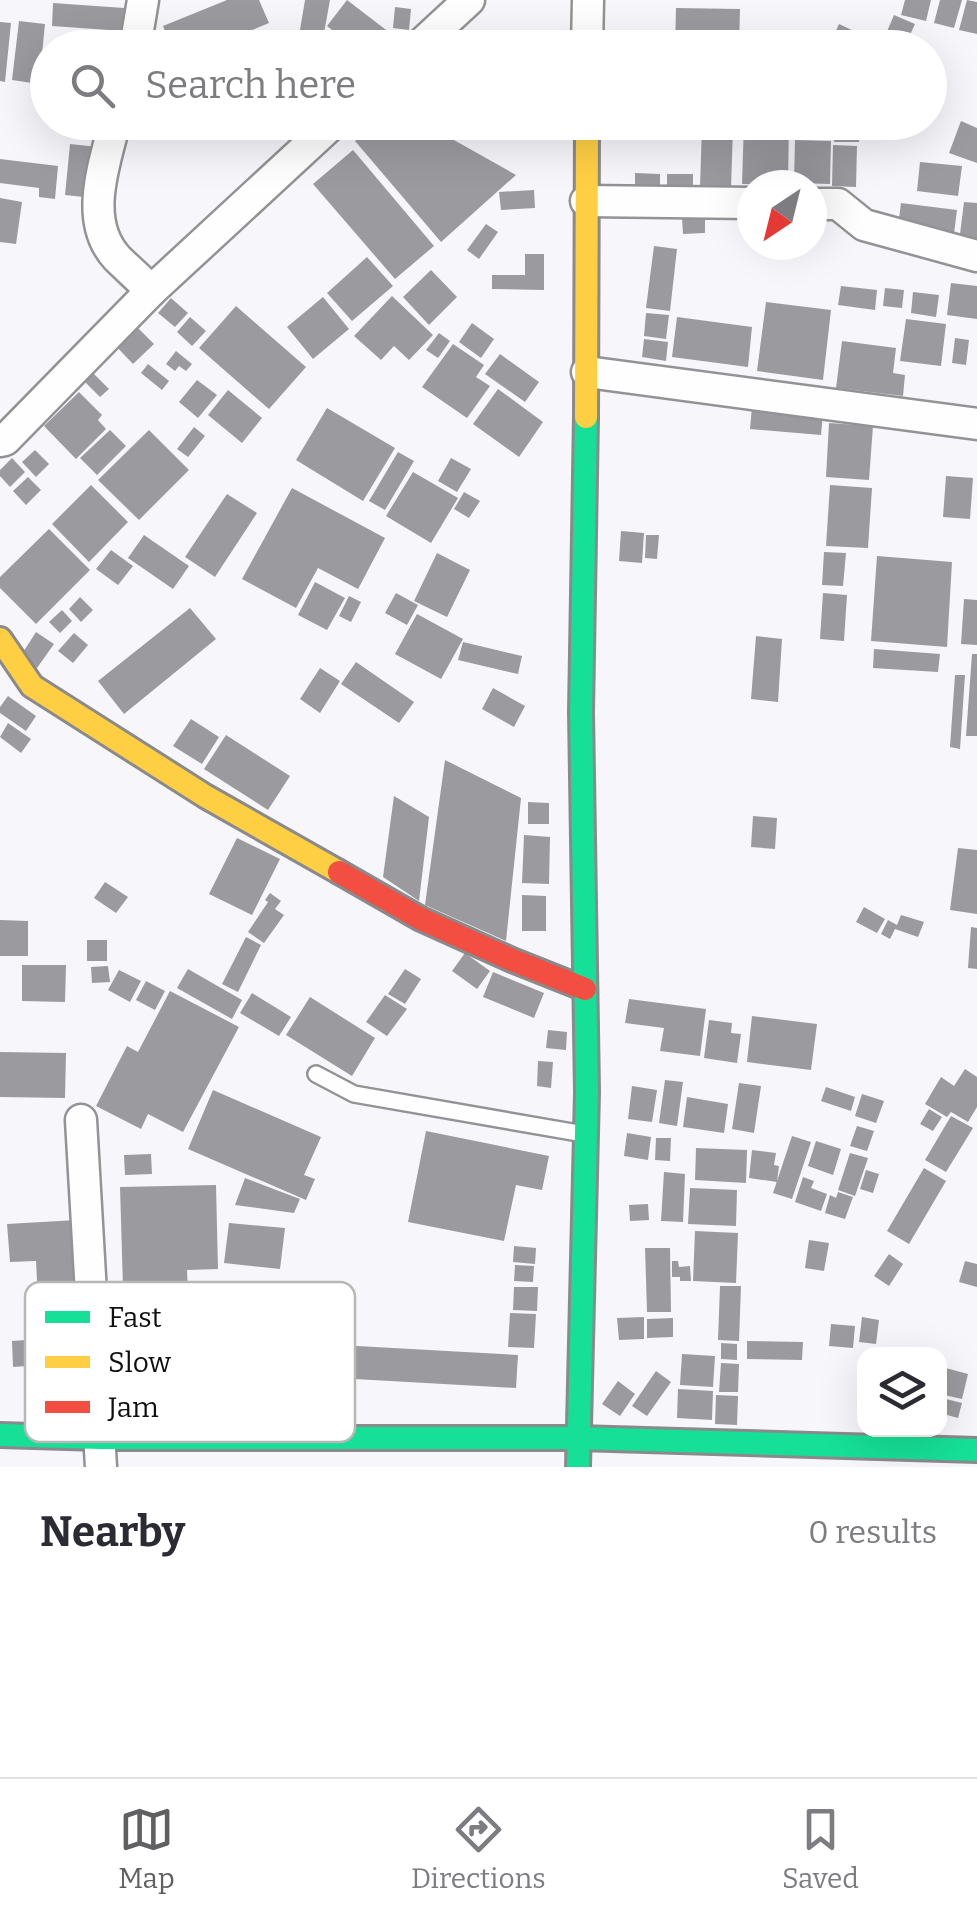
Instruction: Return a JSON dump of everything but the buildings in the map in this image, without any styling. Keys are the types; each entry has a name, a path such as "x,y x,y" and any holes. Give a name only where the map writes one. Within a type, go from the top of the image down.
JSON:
{"street":[{"path":"138,30 144,0"},
{"path":"436,30 468,0"},
{"path":"588,0 588,30"},
{"path":"110,140 99,184 99,215 105,239 150,291"},
{"path":"0,442 150,291 314,140"},
{"path":"578,1467 586,1134 581,712 587,140"},
{"path":"586,202 737,203"},
{"path":"827,204 838,204 864,225 977,256"},
{"path":"587,372 977,424"},
{"path":"0,639 32,686 205,796 420,919 586,989"},
{"path":"81,1120 91,1282"},
{"path":"0,1436 25,1440"},
{"path":"38,1442 101,1452 578,1438 977,1450"}],"lane":[{"path":"316,1074 354,1094 586,1134"}],"traffic: fast":[{"path":"578,1467 587,1092 581,712 586,417"},
{"path":"0,1435 25,1436"},
{"path":"355,1438 578,1438 977,1450"}],"traffic: slow":[{"path":"586,417 587,140"},
{"path":"0,639 32,686 205,796 339,872"}],"traffic: jam":[{"path":"339,872 421,919 585,989"}]}
